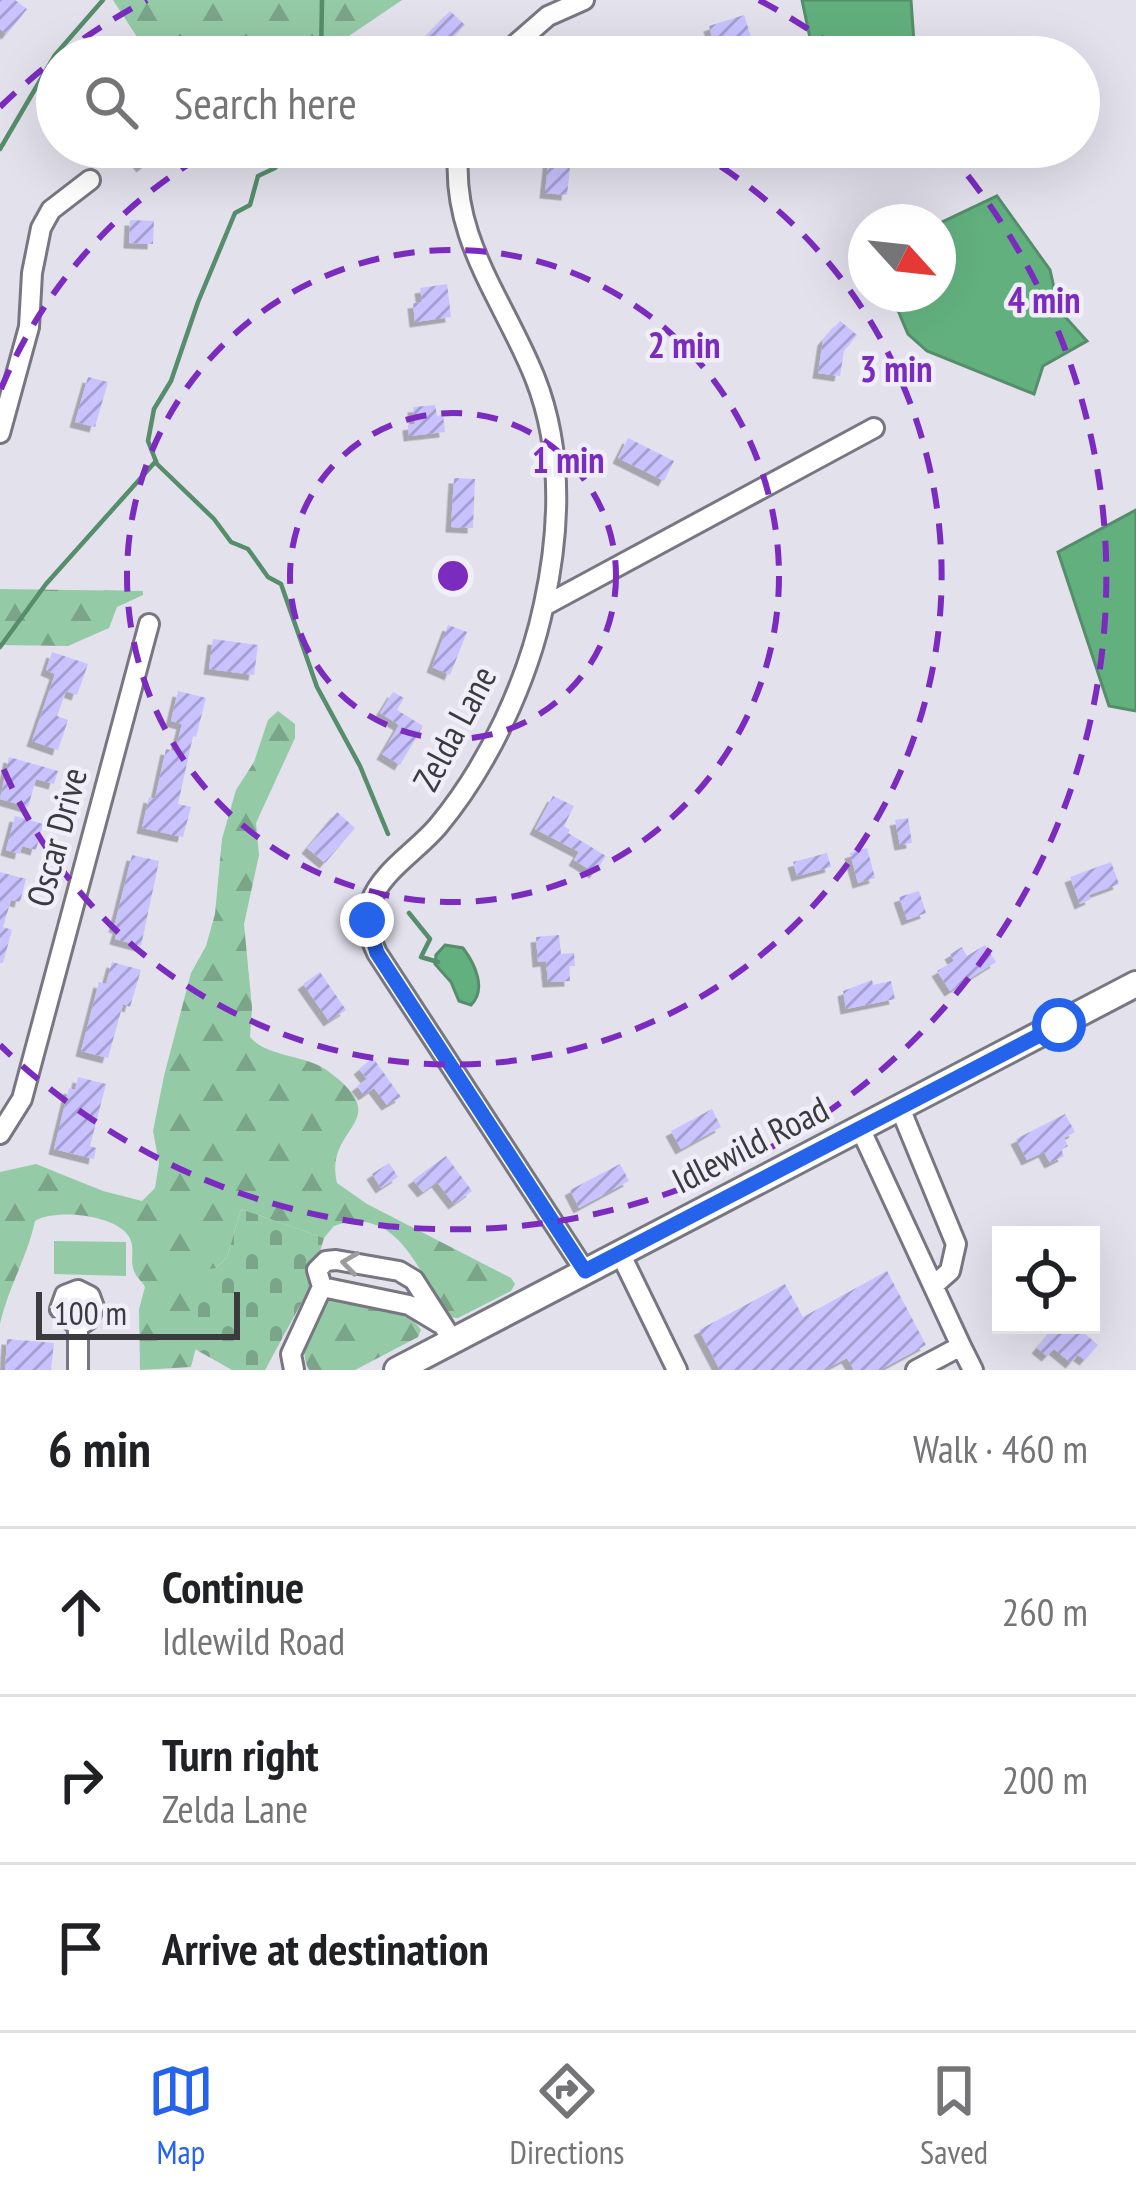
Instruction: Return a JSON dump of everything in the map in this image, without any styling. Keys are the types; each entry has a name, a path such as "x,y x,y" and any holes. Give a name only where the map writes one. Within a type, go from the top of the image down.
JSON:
{"main road":[{"name":"Idlewild Road","path":"398,1370 446,1332 585,1271 1136,984"}],"street":[{"path":"525,36 548,16 584,0"},
{"name":"Zelda Lane","path":"459,168 466,233 528,361 550,428 556,485 554,552 536,637 496,735 441,823 377,889 367,920 377,953 585,1271"},
{"path":"0,433 29,327 40,228 51,210 90,181"},
{"path":"544,606 874,428"},
{"name":"Oscar Drive","path":"0,1134 22,1099 148,624"},
{"path":"900,1108 956,1244 950,1271 933,1286"},
{"path":"860,1128 973,1370"},
{"path":"620,1253 676,1370"},
{"path":"293,1370 291,1354 322,1287 317,1270 331,1260 399,1271 422,1289 446,1332"},
{"path":"322,1287 409,1305 446,1332"},
{"path":"78,1327 78,1370"},
{"path":"916,1370 961,1346"}],"green space":[{"path":"113,0 402,0 349,36 136,36"},
{"path":"0,589 143,591 143,595 117,607 109,628 68,646 0,645"},
{"path":"278,711 295,724 295,738 256,823 259,855 244,924 250,1037 267,1049 328,1071 357,1102 358,1114 335,1164 337,1183 515,1284 511,1291 458,1318 448,1317 405,1248 375,1225 334,1226 324,1238 241,1209 227,1257 216,1268 191,1367 140,1370 139,1309 145,1287 134,1271 130,1239 109,1222 68,1215 35,1221 0,1324 0,1172 36,1164 142,1201 155,1188 159,1163 153,1131 191,973 206,946 215,914 222,839 236,790 254,762 268,720"},
{"path":"241,1209 324,1238 310,1287 265,1370 232,1370 186,1344 202,1270 216,1268 227,1257"},
{"path":"54,1241 126,1242 126,1276 54,1274"},
{"path":"330,1299 394,1312 421,1330 418,1337 355,1370 309,1370 304,1352 308,1332"}],"shaded area":[{"path":"802,0 911,0 914,36 810,36"},
{"path":"997,196 1050,270 1059,310 1087,341 1043,366 1034,394 927,351 908,334 899,312 956,312 956,215"},
{"path":"1136,510 1136,711 1109,706 1058,552"},
{"path":"445,945 463,948 475,969 479,984 471,1005 459,1001 451,982 435,964"}],"building":[{"path":"0,0 15,0 27,9 7,34 0,29"},
{"path":"450,11 465,25 454,36 426,36"},
{"path":"744,15 751,36 712,36 709,26"},
{"path":"548,168 570,168 567,195 545,193"},
{"path":"130,220 154,221 153,244 129,243"},
{"path":"447,284 451,317 415,322 413,303 422,302 420,288"},
{"path":"840,321 857,335 844,351 840,376 818,373 823,340"},
{"path":"88,377 108,382 95,427 75,422"},
{"path":"435,405 437,416 443,415 445,432 409,436 408,425 415,424 413,407"},
{"path":"628,438 674,461 664,481 618,458"},
{"path":"454,478 475,479 473,528 451,527"},
{"path":"448,625 467,632 450,675 432,667"},
{"path":"213,639 258,645 254,675 209,669"},
{"path":"52,652 88,664 77,695 66,691 57,716 68,720 58,750 32,741 55,674 46,670"},
{"path":"178,691 206,698 178,804 191,807 183,837 142,828 149,797 155,799 166,749 175,751 182,724 171,721"},
{"path":"393,692 404,698 397,710 423,726 400,765 382,754 399,725 380,713"},
{"path":"9,757 58,771 54,784 36,779 28,807 0,799"},
{"path":"553,796 574,806 564,826 568,833 606,856 595,873 574,860 579,852 535,829"},
{"path":"337,812 355,828 325,863 307,848"},
{"path":"15,816 43,824 36,850 22,846 20,854 6,850"},
{"path":"908,818 912,843 900,845 895,820"},
{"path":"867,848 875,878 858,883 850,853"},
{"path":"827,853 831,867 797,876 793,862"},
{"path":"132,855 159,861 141,946 115,939"},
{"path":"1111,862 1119,884 1089,895 1091,899 1080,904 1070,877"},
{"path":"0,872 26,879 20,902 11,900 3,927 12,930 3,963 0,963"},
{"path":"919,891 926,913 907,920 899,897"},
{"path":"559,935 561,954 574,953 575,966 569,966 570,981 548,982 546,961 538,962 536,937"},
{"path":"985,945 996,962 950,991 937,971 954,961 950,954 962,947 967,956"},
{"path":"112,962 141,970 130,1007 123,1004 108,1058 81,1051 99,982 106,984"},
{"path":"320,972 346,1010 329,1021 303,984"},
{"path":"872,980 873,985 891,981 895,999 846,1009 843,991"},
{"path":"373,1058 401,1097 387,1105 374,1088 364,1095 357,1086 367,1079 359,1069"},
{"path":"78,1077 106,1084 90,1146 96,1148 94,1159 54,1149 69,1088 75,1090"},
{"path":"712,1109 721,1127 681,1149 671,1131"},
{"path":"1065,1114 1075,1132 1064,1138 1068,1146 1061,1150 1064,1156 1050,1163 1044,1152 1027,1160 1016,1139"},
{"path":"446,1156 472,1191 454,1204 437,1182 423,1192 413,1180"},
{"path":"389,1163 398,1177 381,1188 372,1174"},
{"path":"620,1164 629,1181 579,1208 570,1190"},
{"path":"887,1271 926,1345 880,1370 854,1370 847,1358 824,1370 720,1370 699,1330 785,1284 803,1317"},
{"path":"1049,1334 1085,1334 1098,1345 1085,1360 1078,1355 1071,1363 1054,1349 1047,1356 1037,1348"},
{"path":"7,1339 54,1343 51,1370 5,1370"}],"waterway":[{"path":"72,36 103,0"},
{"path":"321,36 322,0"},
{"path":"0,149 36,87"},
{"path":"275,168 258,176 250,205 235,213 171,381 154,409 148,441 157,464 231,542 248,549 268,577 281,584 317,687 360,766 388,834"},
{"path":"0,647 46,584 156,461"},
{"path":"409,913 430,939 421,957 438,962"}],"route":[{"path":"367,920 377,953 585,1271 1059,1025"}]}
